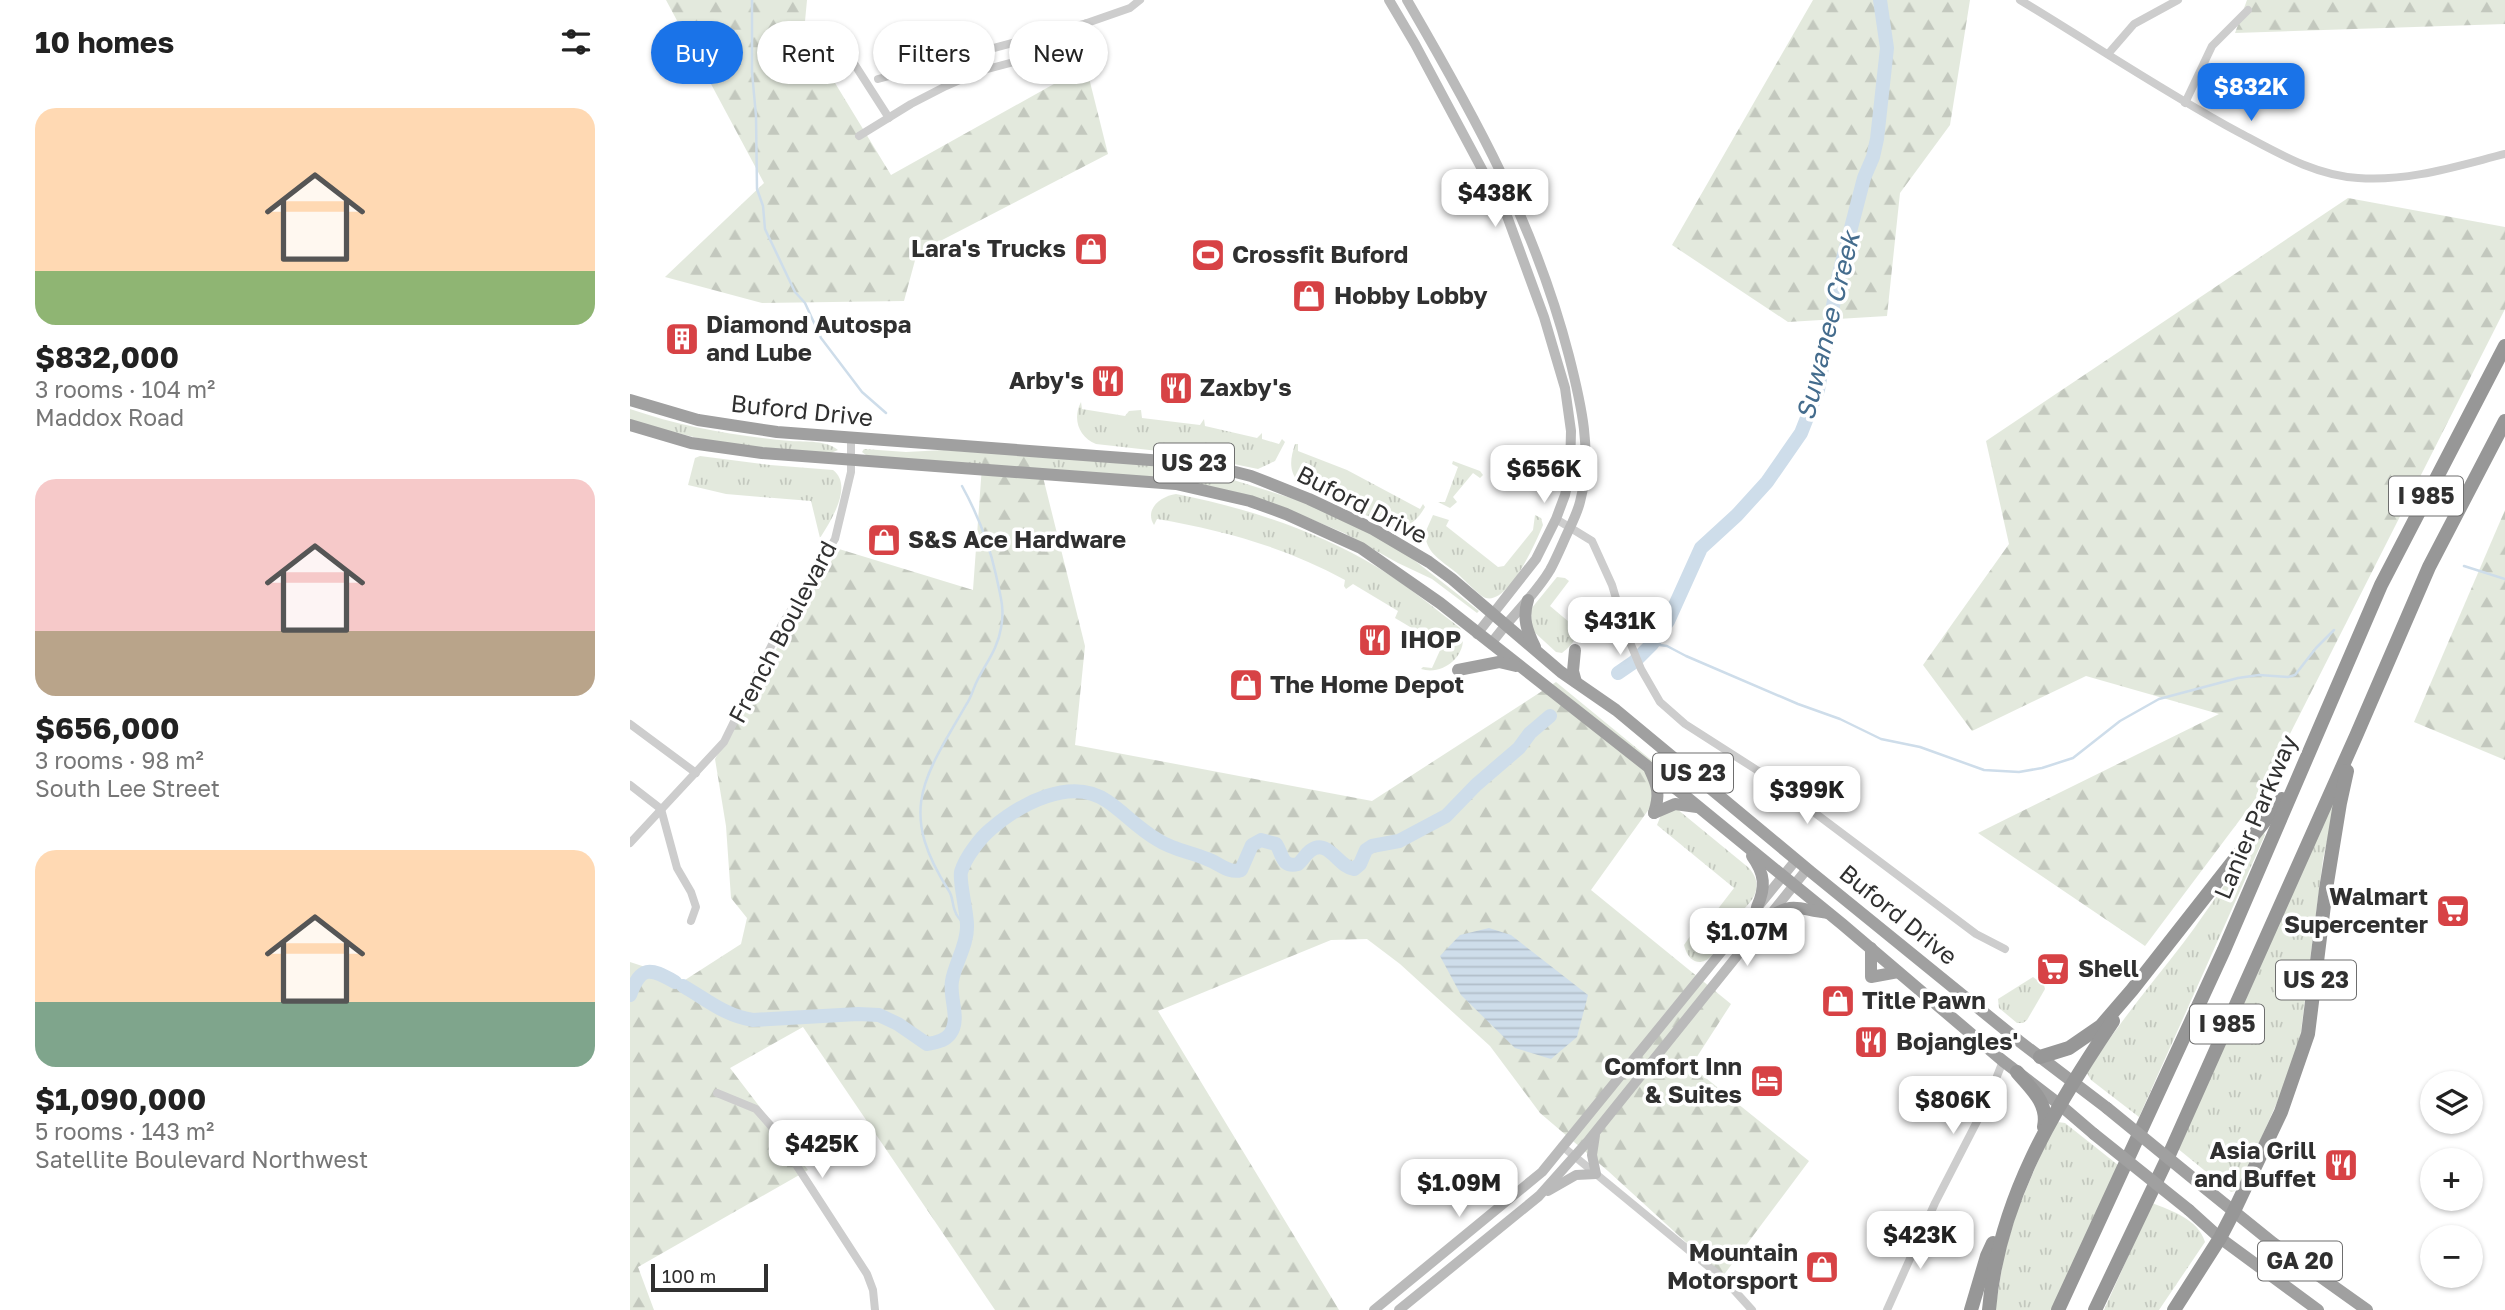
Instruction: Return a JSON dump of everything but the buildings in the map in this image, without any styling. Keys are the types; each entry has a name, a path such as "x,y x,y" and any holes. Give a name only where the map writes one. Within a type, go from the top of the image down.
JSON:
{"highway":[{"name":"Lanier Parkway","path":"2058,1310 2224,950 2381,585 2505,346"},
{"name":"Buford Drive","path":"630,400 698,420 749,428 851,438 1180,460 1227,469 1309,499 1385,536 1452,579 1542,656 1649,737 2040,1057 2273,1243 2367,1310"},
{"name":"I 985","path":"2095,1310 2169,1155 2429,567 2505,421"},
{"name":"Buford Drive","path":"630,425 725,449 1176,484 1250,501 1361,548 1403,576 1741,841 2003,1061 2189,1210 2220,1238 2318,1310"},
{"path":"1528,600 1525,609 1526,631 1542,656 1564,656 1575,650 1573,671 1576,682"},
{"path":"1458,670 1499,663 1520,667"},
{"name":"US 23","path":"2220,1238 2281,1112 2308,1034 2326,888 2340,803 2356,736"},
{"path":"1648,767 1660,797 1654,813 1675,804 1698,807"},
{"path":"2040,1057 2069,1048 2101,1026 2293,785"},
{"path":"1741,841 1761,868 1764,880 1763,894 1757,907"},
{"path":"1766,919 1783,908 1799,907 1830,913"},
{"path":"1871,948 1871,977 1898,972"},
{"path":"1971,1310 1987,1256 2042,1135 2072,1082 2132,990"},
{"path":"2017,1072 2042,1102 2046,1119 2042,1135"},
{"path":"1989,1310 1994,1268 2012,1204"},
{"path":"2174,1310 2220,1238"}],"main road":[{"path":"1389,0 1507,216 1544,317 1565,387 1571,431 1570,472 1565,495 1536,559 1477,634"},
{"path":"1408,0 1493,154 1526,225 1546,276 1579,397 1585,441 1585,481 1580,505 1570,528 1551,569 1491,644"},
{"path":"1374,1310 1542,1172 1796,860"},
{"path":"1399,1310 1539,1196 1596,1132 1807,869"},
{"path":"1539,1196 1576,1175 1596,1174 1592,1155 1596,1132"}],"street":[{"path":"1093,21 1130,8 1140,0"},
{"path":"2020,0 2185,103 2278,155 2326,174 2360,178 2413,176 2505,154"},
{"path":"2108,54 2134,24 2178,0"},
{"path":"2185,103 2212,46 2248,10"},
{"path":"859,136 911,104 980,71 1009,63"},
{"path":"859,71 889,117"},
{"name":"French Boulevard","path":"630,843 724,742 781,626 835,539 844,508 851,460 851,438"},
{"path":"1556,519 1592,541 1612,585 1627,635 1641,669 1660,702 1685,724 1763,774 1976,934 2005,949"},
{"path":"630,724 696,773"},
{"path":"630,785 660,809 677,868 696,907 691,921"},
{"path":"1887,1310 1927,1221 1986,1104 2003,1061"},
{"path":"717,1093 756,1110 771,1126 867,1274 873,1290 875,1310"},
{"path":"1562,1146 1725,1280 1752,1310"}],"green space":[{"path":"666,0 807,0 805,21 757,21 757,84 836,84 891,175 1054,84 1090,84 1108,154 917,253 904,301 762,303 665,277 764,183 711,84 743,84 743,21 677,21"},
{"path":"1813,0 1970,0 1950,125 1900,193 1887,316 1788,322 1672,245"},
{"path":"2247,0 2505,0 2505,24 2235,33"},
{"path":"2348,198 2505,227 2505,309 2260,793 2145,946 1978,833 2219,714 2086,676 1972,731 1923,665 2009,544 1986,441"},
{"path":"1081,402 1082,409 1125,416 1129,411 1141,410 1142,418 1200,425 1204,419 1205,426 1257,438 1262,433 1262,439 1279,444 1282,439 1285,442 1275,461 1258,469 1185,454 1096,444 1085,437 1079,427 1077,415"},
{"path":"630,409 709,430 822,443 838,450 821,454 797,454 736,446 630,421"},
{"path":"1295,444 1298,444 1298,451 1347,470 1420,509 1423,504 1425,507 1411,523 1402,527 1391,527 1301,485 1291,466"},
{"path":"864,449 906,452 944,450 1160,466 1227,478 1304,502 1354,524 1409,556 1479,611 1477,613 1432,579 1344,533 1275,504 1170,479 870,458 862,452"},
{"path":"983,452 1038,457 1085,646 1075,745 1372,801 1556,682 1672,777 1591,890 1731,1004 1691,1066 1809,1161 1723,1276 1540,1113 1490,1046 1400,964 1367,939 1331,940 1158,1011 1339,1310 995,1310 803,1027 730,1068 808,1170 638,1267 654,1310 630,1310 630,962 685,980 741,944 747,918 731,898 726,826 715,759 783,637 839,549 973,590"},
{"path":"700,456 833,470 841,485 838,504 820,538 811,501 726,494 688,485 695,458"},
{"path":"1453,461 1480,471 1483,475 1480,478 1473,473 1453,497 1457,502 1450,508 1438,502 1445,502 1458,467 1452,464"},
{"path":"1176,494 1254,513 1305,531 1377,567 1460,628 1463,637 1459,653 1447,666 1439,669 1421,669 1432,668 1442,646 1395,618 1398,611 1353,584 1346,589 1345,580 1254,542 1157,519 1154,525 1151,514 1156,504 1165,497"},
{"path":"2505,510 2505,760 2414,722"},
{"path":"1433,515 1449,520 1446,526 1498,567 1504,566 1533,530 1535,515 1541,518 1543,525 1528,557 1512,582 1504,592 1486,598 1431,550 1425,533"},
{"path":"1557,577 1569,581 1550,606 1575,627 1576,631 1573,642 1562,653 1556,652 1532,630 1531,609"},
{"path":"2343,774 2323,859 2300,1039 2289,1075 2242,1182 2231,1192 2177,1148"},
{"path":"1677,809 1749,868 1756,880 1754,896 1747,906 1729,920 1723,920 1714,914 1734,888 1657,825 1661,815"},
{"path":"2264,833 2139,1117 2091,1080 2087,1073 2121,1023"},
{"path":"1700,926 1712,930 1717,938 1717,947 1713,955 1698,962 1690,957 1684,945"},
{"path":"2033,977 2044,985 2045,989 2027,1020 2017,1023 1999,1008 1998,999"},
{"path":"2058,1122 2065,1123 2118,1165 2052,1310 1995,1310 2004,1255 2017,1211 2051,1130"},
{"path":"2152,1203 2176,1213 2197,1227 2205,1242 2159,1310 2104,1310"}],"water":[{"path":"1489,928 1511,935 1588,995 1577,1037 1551,1059 1515,1048 1461,995 1440,956 1460,935"}],"waterway":[{"path":"752,0 757,189 763,206 765,229 795,292 805,303 821,338 862,392 886,413"},
{"name":"Suwanee Creek","path":"1618,673 1652,644 1668,621 1701,548 1737,515 1767,482 1801,433 1818,390 1838,278 1877,139 1887,48 1880,0"},
{"path":"962,486 978,518 990,552 1000,595 1002,621 994,649 928,775 920,816 933,863 950,893 957,916 968,928"},
{"path":"2464,566 2505,579"},
{"path":"1652,644 1667,646 1881,739 1920,747 1984,770 2019,772 2073,758 2120,721 2159,699 2238,678 2295,675 2334,630"},
{"name":"Suwanee Creek","path":"683,986 725,1011 743,1018 753,1020 879,1015 898,1024 927,1044 943,1040 955,1022 952,981 967,932 961,872 973,849 987,833 1016,811 1046,796 1078,791 1107,801 1144,831 1164,843 1232,871 1241,870 1252,845 1261,840 1276,844 1288,864 1298,864 1310,851 1322,848 1354,869 1360,864 1366,850 1372,846 1399,841 1446,816 1550,716"},
{"name":"Suwanee Creek","path":"630,995 638,979 647,972 659,974 675,982"}],"place":[{"name":"Lara's Trucks","path":"1091,249"},
{"name":"Crossfit Buford","path":"1208,255"},
{"name":"Hobby Lobby","path":"1309,296"},
{"name":"Diamond Autospa and Lube","path":"682,339"},
{"name":"Arby's","path":"1108,381"},
{"name":"Zaxby's","path":"1176,388"},
{"name":"S&S Ace Hardware","path":"884,540"},
{"name":"IHOP","path":"1375,640"},
{"name":"The Home Depot","path":"1246,685"},
{"name":"Walmart Supercenter","path":"2453,911"},
{"name":"Shell","path":"2053,969"},
{"name":"Title Pawn","path":"1838,1001"},
{"name":"Bojangles'","path":"1871,1042"},
{"name":"Comfort Inn & Suites","path":"1767,1081"},
{"name":"Asia Grill and Buffet","path":"2341,1165"},
{"name":"Mountain Motorsport","path":"1822,1267"}]}
